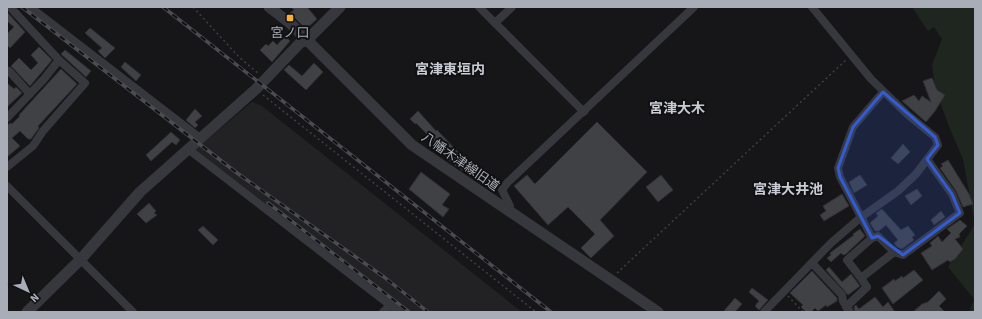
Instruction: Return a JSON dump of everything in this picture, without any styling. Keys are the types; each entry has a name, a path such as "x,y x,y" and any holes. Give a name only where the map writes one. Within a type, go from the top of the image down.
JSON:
{"street":[{"path":"7,167 33,146 43,131 85,83 59,60 10,7"},
{"path":"30,7 200,138"},
{"name":"八幡木津線旧道","path":"270,7 307,40 412,145 658,312"},
{"path":"27,312 81,259 140,192 256,89 300,43 307,40 340,7"},
{"path":"479,7 584,112"},
{"path":"495,23 512,7"},
{"path":"508,211 510,206 503,192 503,188 694,7"},
{"path":"764,312 812,263 860,218 898,191 916,174 938,145 935,137 882,92 850,56 842,43 812,7"},
{"path":"7,118 59,60"},
{"path":"9,71 30,94"},
{"path":"872,238 860,218 840,177 838,168 853,127 882,92"},
{"path":"188,149 399,312"},
{"path":"812,263 842,295 848,310 868,287 847,260 872,238 878,236 894,252 903,255 960,213 952,194 927,159"},
{"path":"7,186 133,312"},
{"path":"861,278 894,252"},
{"path":"383,312 390,305"}],"path":[{"path":"193,7 239,56 264,79"},
{"path":"610,280 850,56"},
{"path":"256,89 536,312"},
{"path":"784,291 803,312"},
{"path":"885,312 892,306"}],"highlighted area":[{"path":"883,92 935,137 938,145 927,159 952,194 960,213 903,255 878,236 872,238 840,177 838,168 853,127"}],"shaded area":[{"path":"912,7 975,7 975,224 963,159 935,88 932,65 942,39 934,27 928,31"},
{"path":"252,102 262,106 522,312 405,312 195,150"},
{"path":"975,224 975,312 969,312 974,299 948,267"}],"building":[{"path":"291,7 307,7 317,19 306,29 290,13 294,10"},
{"path":"7,12 25,32 10,48 7,45 7,34 14,27 7,21"},
{"path":"90,28 115,48 105,58 98,51 102,48 85,33"},
{"path":"285,36 290,41 272,62 260,50 266,44 268,46 273,41 277,45"},
{"path":"39,47 52,60 30,86 11,66 19,58 31,70 38,63 31,55"},
{"path":"65,50 91,71 86,77 61,54"},
{"path":"125,62 141,75 136,81 121,67"},
{"path":"314,63 323,72 306,90 284,70 289,65 302,76"},
{"path":"61,69 77,84 38,126 39,128 31,139 28,139 20,131 12,138 20,146 7,157 7,126 10,123 12,124 20,116 19,115"},
{"path":"932,78 937,90 945,95 926,122 902,101 914,95 919,101 922,96 931,102 923,81"},
{"path":"7,83 14,89 16,87 22,93 7,107"},
{"path":"195,109 202,116 195,122 198,125 195,128 186,120"},
{"path":"418,111 436,131 437,130 460,154 486,177 481,183 452,163 428,139 430,137 410,119"},
{"path":"597,122 647,172 600,220 614,236 591,258 581,248 595,234 568,207 548,225 514,186 527,175 535,184"},
{"path":"171,132 180,140 176,145 172,142 151,161 146,155"},
{"path":"903,144 910,152 898,164 891,158"},
{"path":"948,160 969,194 973,204 963,207 956,191 940,168 943,166 941,164"},
{"path":"421,172 450,194 442,205 449,209 443,217 409,189"},
{"path":"661,175 673,190 658,202 646,187"},
{"path":"860,175 867,185 854,193 849,182"},
{"path":"917,189 922,196 911,205 905,196"},
{"path":"842,194 849,206 824,221 820,215 826,211 823,206"},
{"path":"149,203 156,211 154,213 157,215 146,223 137,214"},
{"path":"882,209 901,230 908,226 915,235 912,237 914,240 902,249 897,247 894,243 898,240 886,225 879,231 875,231 870,223 878,216 876,213"},
{"path":"941,211 945,217 934,225 931,220"},
{"path":"960,220 967,226 959,234 960,237 955,239 963,249 955,259 950,262 948,260 932,270 921,253 932,246 930,243 938,236 942,242 951,233 947,229"},
{"path":"203,226 218,240 213,245 198,230"},
{"path":"860,229 865,236 846,254 843,255 841,253 831,262 827,258 831,255 830,253"},
{"path":"829,267 842,282 851,274 860,286 848,295 826,270"},
{"path":"914,270 923,280 893,304 882,288 894,279 895,281 902,276 903,278"},
{"path":"812,271 837,298 837,301 827,307 826,305 818,311 815,308 811,312 806,312 801,307 803,305 790,293"},
{"path":"752,288 768,300 759,310 755,306 759,301 749,292"},
{"path":"939,291 946,299 939,306 945,312 913,312 922,304 928,302"},
{"path":"875,297 883,307 888,302 895,312 855,312 854,307 856,305 859,309"},
{"path":"735,298 742,304 735,312 723,312"}],"railway":[{"path":"22,7 237,173 384,277 428,312"},
{"path":"163,7 551,312"},
{"path":"268,203 409,312"}],"place":[{"name":"宮ノ口","path":"290,18"}],"district":[{"name":"宮津東垣内","path":"450,69"},
{"name":"宮津大木","path":"677,108"},
{"name":"宮津大井池","path":"788,189"}]}
